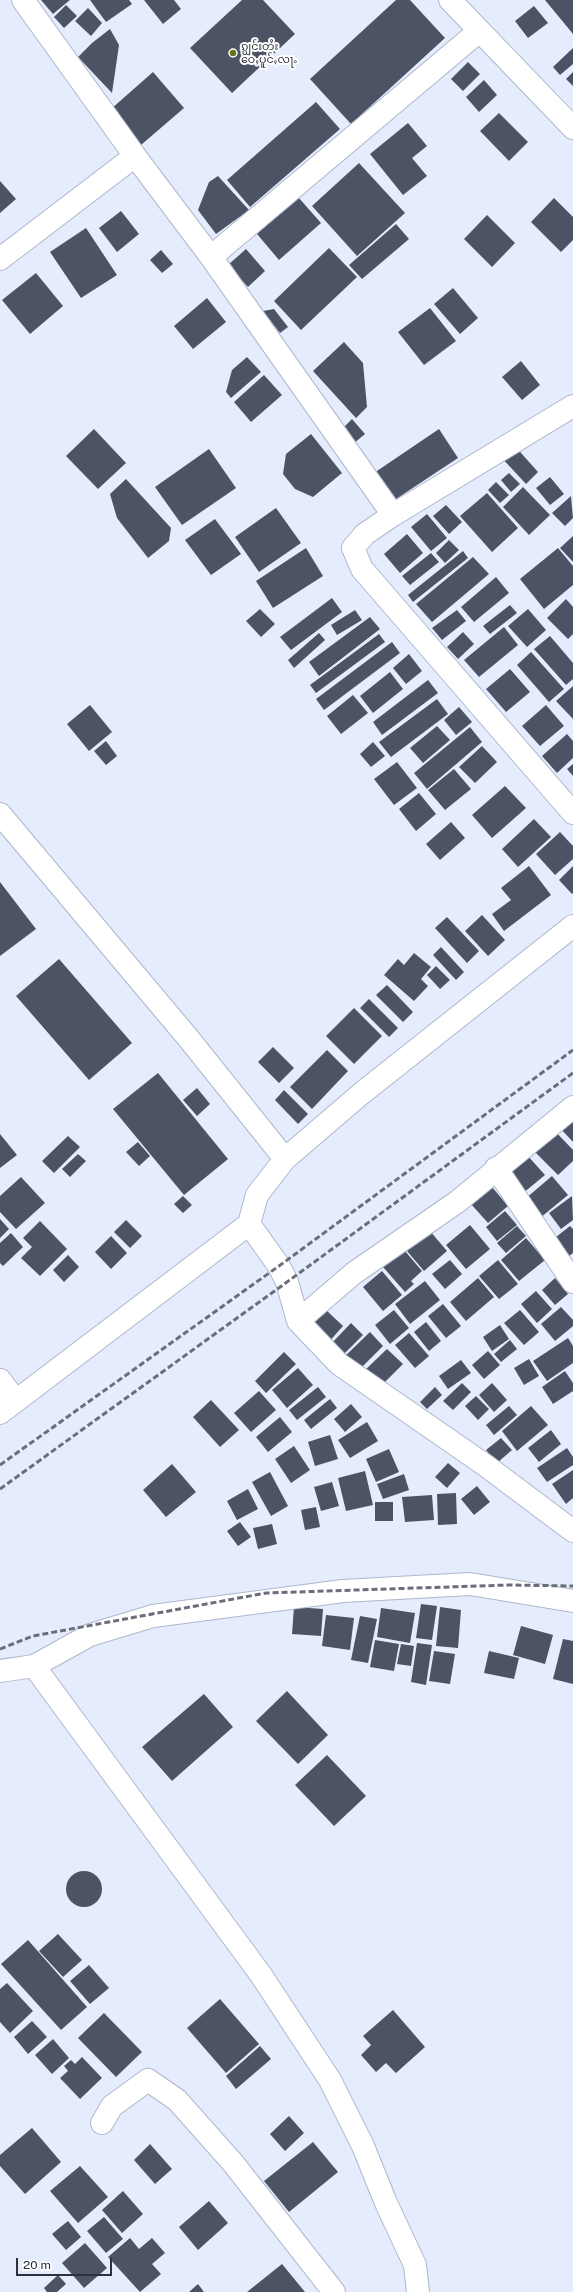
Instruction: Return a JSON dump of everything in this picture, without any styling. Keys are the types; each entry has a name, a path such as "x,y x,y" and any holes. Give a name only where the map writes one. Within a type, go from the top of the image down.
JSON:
{"street":[{"path":"23,0 135,156 211,257 393,515"},
{"path":"450,0 478,32 573,128"},
{"path":"211,257 478,32"},
{"path":"0,259 135,156"},
{"path":"573,406 393,515 365,534 353,548 362,569 573,814"},
{"path":"0,814 189,1039 285,1158"},
{"path":"0,1380 8,1407 249,1224 257,1195 285,1158 362,1093 573,926"},
{"path":"298,1321 354,1272 457,1202 496,1168 573,1107"},
{"path":"496,1168 573,1282"},
{"path":"249,1224 279,1266 287,1282 298,1321 322,1344 339,1364 485,1465 573,1532"},
{"path":"0,1671 34,1666 90,1634 153,1616 342,1591 470,1584 573,1601"},
{"path":"34,1666 261,1975 330,2080 363,2146 386,2203 415,2265 418,2292"},
{"path":"102,2123 112,2106 148,2080 177,2100 233,2163 334,2292"}],"building":[{"path":"41,0 70,0 53,14"},
{"path":"90,0 129,0 132,4 106,22"},
{"path":"144,0 174,0 181,9 163,24"},
{"path":"242,0 263,0 295,34 232,93 190,48"},
{"path":"396,0 410,0 445,38 351,124 310,79"},
{"path":"545,0 573,0 573,34"},
{"path":"66,5 77,16 64,28 54,17"},
{"path":"534,6 548,23 528,38 515,21"},
{"path":"88,8 102,23 91,36 75,21"},
{"path":"110,29 119,45 112,93 78,57 92,43"},
{"path":"573,48 573,64 560,75 553,67"},
{"path":"468,62 480,74 463,91 451,79"},
{"path":"153,72 184,108 141,145 111,109"},
{"path":"573,72 573,86 566,79"},
{"path":"484,80 497,95 479,112 466,97"},
{"path":"316,102 340,129 250,207 227,180"},
{"path":"499,113 528,142 509,161 480,131"},
{"path":"408,123 427,146 412,158 427,176 403,195 370,154"},
{"path":"359,163 405,213 357,256 312,206"},
{"path":"218,176 249,210 216,234 198,210 209,182"},
{"path":"0,181 16,199 0,213"},
{"path":"298,197 321,223 279,260 257,234"},
{"path":"554,198 573,217 573,240 561,252 531,222"},
{"path":"121,211 139,234 117,252 99,228"},
{"path":"487,215 515,243 492,267 464,239"},
{"path":"396,224 409,239 362,279 349,265"},
{"path":"86,228 117,275 81,298 50,252"},
{"path":"329,248 357,277 301,330 274,301"},
{"path":"246,249 265,271 248,287 228,265"},
{"path":"161,250 173,264 162,273 150,260"},
{"path":"36,273 63,306 30,334 2,300"},
{"path":"453,288 478,318 460,334 434,304"},
{"path":"207,298 226,322 193,349 174,326"},
{"path":"430,308 456,341 424,365 398,332"},
{"path":"274,309 288,327 280,333 263,311"},
{"path":"344,342 363,363 367,407 356,418 313,371"},
{"path":"247,357 261,372 231,398 226,392 232,370"},
{"path":"521,361 540,385 522,400 502,377"},
{"path":"264,375 282,395 251,422 234,402"},
{"path":"352,419 365,434 353,444 341,430"},
{"path":"94,429 126,463 98,489 66,456"},
{"path":"439,429 458,458 393,501 374,473"},
{"path":"311,434 342,473 313,497 295,489 283,474 286,454"},
{"path":"513,444 538,472 526,484 500,456"},
{"path":"209,449 236,488 182,525 155,487"},
{"path":"509,473 520,484 511,492 501,480"},
{"path":"550,477 564,494 550,505 536,488"},
{"path":"126,479 171,528 169,541 148,558 117,518 110,494"},
{"path":"496,482 509,495 500,503 488,490"},
{"path":"523,487 550,515 529,535 503,507"},
{"path":"487,493 518,528 492,552 460,516"},
{"path":"571,496 573,518 565,526 552,513"},
{"path":"446,505 462,522 449,534 433,516"},
{"path":"276,508 301,543 259,572 235,537"},
{"path":"427,514 447,538 431,551 411,527"},
{"path":"215,519 241,554 211,575 185,540"},
{"path":"407,534 423,553 400,573 384,554"},
{"path":"573,536 573,562 560,548"},
{"path":"449,540 459,550 445,563 436,553"},
{"path":"306,548 323,576 273,608 256,581"},
{"path":"558,548 573,566 573,585 544,609 520,579"},
{"path":"463,551 468,558 413,602 408,595"},
{"path":"431,553 439,562 410,585 402,576"},
{"path":"473,557 489,574 432,622 416,604"},
{"path":"496,577 509,593 474,622 461,607"},
{"path":"332,598 342,612 291,650 280,637"},
{"path":"566,599 573,607 573,634 568,639 547,618"},
{"path":"510,605 517,613 490,634 483,626"},
{"path":"260,609 275,624 261,637 246,621"},
{"path":"528,609 546,630 527,647 508,626"},
{"path":"355,610 362,620 337,635 331,625"},
{"path":"457,610 466,621 442,640 432,628"},
{"path":"370,617 380,629 319,676 309,662"},
{"path":"504,627 518,645 479,677 464,660"},
{"path":"463,632 474,644 458,659 447,647"},
{"path":"319,633 325,640 294,668 288,660"},
{"path":"379,634 385,642 316,693 310,685"},
{"path":"550,636 573,663 573,679 566,685 534,649"},
{"path":"392,642 400,653 324,710 316,699"},
{"path":"531,652 564,689 549,702 517,665"},
{"path":"409,654 422,671 406,684 393,668"},
{"path":"510,669 530,692 506,712 486,689"},
{"path":"390,672 403,689 373,713 360,696"},
{"path":"428,680 438,693 382,735 373,722"},
{"path":"573,686 573,719 556,701"},
{"path":"353,695 368,713 341,734 327,716"},
{"path":"437,699 448,714 391,757 379,742"},
{"path":"90,705 112,732 89,751 67,724"},
{"path":"546,705 564,726 540,746 522,726"},
{"path":"459,707 472,722 456,735 444,720"},
{"path":"437,726 450,740 423,763 410,748"},
{"path":"470,727 482,742 427,789 414,773"},
{"path":"567,734 573,741 573,758 557,773 542,756"},
{"path":"106,741 117,756 106,765 94,751"},
{"path":"373,742 385,756 371,767 360,754"},
{"path":"482,746 497,762 475,783 459,767"},
{"path":"397,762 417,788 394,805 374,779"},
{"path":"573,764 573,776 567,769"},
{"path":"454,769 471,789 445,810 428,790"},
{"path":"505,786 526,808 492,838 472,815"},
{"path":"419,793 436,814 416,831 399,809"},
{"path":"534,819 551,837 518,867 502,849"},
{"path":"451,822 465,838 440,860 426,844"},
{"path":"560,832 573,846 573,859 555,875 536,854"},
{"path":"529,866 551,895 504,931 492,914 511,900 501,888"},
{"path":"573,866 573,893 572,894 559,880"},
{"path":"0,882 36,929 0,956"},
{"path":"482,915 505,940 488,956 465,931"},
{"path":"447,917 479,951 467,963 435,928"},
{"path":"441,947 464,972 456,980 433,955"},
{"path":"414,953 431,967 421,979 428,986 414,1001 384,975 398,959 404,965"},
{"path":"59,959 132,1043 89,1080 16,996"},
{"path":"436,966 450,980 440,989 427,975"},
{"path":"387,985 413,1012 403,1022 376,995"},
{"path":"369,999 398,1028 389,1037 360,1008"},
{"path":"354,1008 382,1036 354,1064 326,1036"},
{"path":"273,1047 294,1068 279,1083 258,1062"},
{"path":"327,1050 348,1071 312,1109 290,1087"},
{"path":"158,1073 228,1159 184,1195 113,1109"},
{"path":"197,1088 210,1104 197,1116 183,1100"},
{"path":"284,1090 308,1114 298,1124 275,1100"},
{"path":"573,1121 573,1142 560,1128"},
{"path":"553,1129 573,1150 573,1161 558,1175 532,1149"},
{"path":"0,1134 17,1155 0,1168"},
{"path":"68,1136 80,1147 54,1173 42,1161"},
{"path":"138,1142 150,1156 139,1166 126,1152"},
{"path":"78,1154 86,1161 70,1177 62,1169"},
{"path":"527,1155 545,1175 522,1194 505,1174"},
{"path":"552,1176 568,1195 540,1218 525,1199"},
{"path":"21,1177 45,1203 16,1229 0,1212 0,1196"},
{"path":"492,1187 508,1206 488,1223 471,1204"},
{"path":"183,1196 192,1205 183,1213 174,1204"},
{"path":"572,1196 573,1220 561,1229 549,1213"},
{"path":"505,1211 517,1225 497,1241 486,1227"},
{"path":"0,1219 9,1229 0,1238"},
{"path":"126,1220 142,1236 130,1248 114,1232"},
{"path":"40,1221 67,1249 40,1276 21,1258 32,1247 23,1238"},
{"path":"470,1225 490,1249 466,1269 446,1245"},
{"path":"517,1226 526,1236 506,1253 497,1243"},
{"path":"570,1226 573,1229 573,1253 565,1259 551,1241"},
{"path":"430,1231 447,1251 424,1271 407,1251"},
{"path":"11,1233 23,1247 3,1266 0,1263 0,1243"},
{"path":"111,1236 127,1253 111,1269 95,1252"},
{"path":"526,1238 545,1260 519,1281 501,1260"},
{"path":"405,1251 422,1271 411,1281 414,1284 405,1292 383,1267"},
{"path":"68,1255 79,1267 64,1282 53,1270"},
{"path":"450,1260 462,1274 445,1289 432,1274"},
{"path":"498,1260 518,1284 499,1299 479,1276"},
{"path":"382,1271 402,1295 383,1311 363,1287"},
{"path":"478,1278 494,1297 466,1321 450,1302"},
{"path":"555,1278 568,1294 555,1305 542,1290"},
{"path":"425,1281 440,1300 410,1324 395,1304"},
{"path":"536,1291 552,1309 537,1323 521,1304"},
{"path":"443,1304 461,1326 446,1338 428,1316"},
{"path":"561,1307 573,1320 573,1326 555,1341 541,1324"},
{"path":"326,1310 343,1326 327,1344 309,1329"},
{"path":"394,1310 409,1328 390,1344 375,1325"},
{"path":"520,1310 539,1332 524,1345 504,1323"},
{"path":"426,1322 441,1341 429,1351 414,1332"},
{"path":"351,1323 363,1335 341,1357 329,1346"},
{"path":"500,1325 509,1339 492,1351 483,1337"},
{"path":"370,1332 383,1346 355,1374 341,1360"},
{"path":"409,1333 429,1356 415,1368 395,1345"},
{"path":"568,1338 573,1346 573,1363 547,1381 533,1361"},
{"path":"510,1340 517,1349 501,1362 494,1354"},
{"path":"387,1349 403,1364 379,1388 363,1372"},
{"path":"488,1351 500,1365 484,1379 472,1365"},
{"path":"284,1352 296,1364 266,1393 255,1381"},
{"path":"529,1359 539,1376 524,1385 514,1368"},
{"path":"461,1360 471,1373 448,1389 439,1376"},
{"path":"298,1368 313,1385 287,1408 272,1390"},
{"path":"565,1371 573,1383 573,1391 553,1404 542,1387"},
{"path":"462,1383 471,1392 453,1410 443,1401"},
{"path":"492,1383 507,1400 494,1412 479,1395"},
{"path":"318,1387 326,1397 297,1420 289,1410"},
{"path":"435,1387 442,1395 427,1409 420,1402"},
{"path":"259,1391 276,1410 251,1432 234,1413"},
{"path":"476,1396 489,1409 478,1420 465,1406"},
{"path":"330,1399 337,1408 311,1429 304,1420"},
{"path":"211,1400 239,1430 220,1447 193,1417"},
{"path":"351,1404 362,1417 345,1432 334,1419"},
{"path":"509,1406 517,1415 494,1435 486,1425"},
{"path":"531,1406 548,1425 517,1451 502,1431"},
{"path":"280,1417 292,1432 268,1452 256,1437"},
{"path":"367,1422 378,1441 350,1458 338,1440"},
{"path":"551,1430 561,1444 539,1462 528,1448"},
{"path":"330,1435 338,1459 315,1466 308,1442"},
{"path":"501,1438 512,1450 497,1463 486,1450"},
{"path":"294,1446 310,1470 291,1483 275,1459"},
{"path":"567,1448 573,1457 573,1465 547,1482 537,1468"},
{"path":"389,1449 399,1472 376,1482 366,1459"},
{"path":"448,1463 460,1473 447,1488 435,1477"},
{"path":"172,1464 196,1492 166,1517 143,1490"},
{"path":"573,1470 573,1498 566,1504 552,1484"},
{"path":"365,1471 373,1505 346,1511 338,1478"},
{"path":"270,1472 288,1506 271,1516 252,1482"},
{"path":"404,1474 409,1490 383,1499 377,1484"},
{"path":"332,1482 339,1506 321,1511 314,1487"},
{"path":"477,1486 490,1502 474,1515 461,1499"},
{"path":"248,1489 258,1509 237,1520 227,1501"},
{"path":"456,1493 457,1524 438,1525 437,1494"},
{"path":"432,1495 434,1520 405,1522 402,1497"},
{"path":"375,1502 393,1502 393,1521 375,1521"},
{"path":"316,1507 320,1527 305,1530 301,1510"},
{"path":"240,1522 251,1537 238,1546 227,1531"},
{"path":"272,1524 277,1544 258,1549 253,1528"},
{"path":"421,1604 437,1606 432,1640 416,1638"},
{"path":"294,1607 323,1609 321,1636 292,1634"},
{"path":"440,1607 461,1610 458,1648 436,1646"},
{"path":"381,1608 415,1613 410,1643 377,1637"},
{"path":"326,1615 354,1618 350,1650 322,1646"},
{"path":"360,1616 377,1619 368,1663 351,1660"},
{"path":"521,1626 553,1635 545,1664 513,1655"},
{"path":"563,1639 573,1641 573,1684 553,1679"},
{"path":"375,1640 399,1644 394,1671 370,1667"},
{"path":"417,1643 432,1645 426,1685 411,1682"},
{"path":"401,1644 414,1646 411,1666 397,1664"},
{"path":"434,1651 455,1654 450,1684 429,1681"},
{"path":"489,1651 519,1658 514,1679 484,1673"},
{"path":"287,1691 328,1735 298,1764 256,1721"},
{"path":"204,1694 233,1727 172,1781 142,1747"},
{"path":"327,1755 366,1796 334,1826 295,1785"},
{"path":"88,1871 97,1876 101,1882 101,1896 97,1902 88,1907 80,1907 71,1902 67,1896 66,1885 71,1876 77,1872"},
{"path":"58,1934 82,1960 63,1977 39,1951"},
{"path":"28,1940 87,2007 61,2030 1,1964"},
{"path":"89,1965 109,1988 90,2004 70,1981"},
{"path":"7,1983 33,2011 10,2033 0,2022 0,1989"},
{"path":"220,1999 259,2044 226,2073 187,2028"},
{"path":"393,2010 425,2047 396,2073 386,2063 376,2072 361,2055 371,2045 363,2036"},
{"path":"104,2013 142,2052 116,2077 78,2038"},
{"path":"32,2021 47,2037 28,2054 14,2037"},
{"path":"53,2039 69,2058 52,2074 35,2055"},
{"path":"260,2046 271,2059 236,2089 226,2076"},
{"path":"82,2057 102,2078 80,2099 60,2078 68,2071 64,2066 71,2060 75,2064"},
{"path":"289,2116 304,2133 285,2151 270,2134"},
{"path":"32,2128 61,2162 25,2194 0,2166 0,2155"},
{"path":"313,2142 338,2172 289,2212 264,2181"},
{"path":"150,2144 172,2169 155,2184 134,2160"},
{"path":"80,2166 108,2197 78,2223 50,2191"},
{"path":"123,2191 143,2214 122,2233 102,2210"},
{"path":"209,2201 228,2223 198,2250 179,2227"},
{"path":"104,2217 123,2239 106,2253 87,2231"},
{"path":"68,2221 81,2237 66,2250 52,2234"},
{"path":"130,2238 139,2249 152,2238 165,2253 152,2264 161,2274 140,2292 108,2257"},
{"path":"85,2243 107,2268 84,2288 62,2263"},
{"path":"282,2264 305,2292 247,2292"},
{"path":"58,2275 66,2284 57,2292 47,2292 44,2288"},
{"path":"198,2284 204,2292 189,2292"}],"railway":[{"path":"0,1465 279,1266 573,1050"},
{"path":"0,1489 573,1073"},
{"path":"0,1649 33,1636 266,1593 508,1585 573,1586"}],"place":[{"name":"ၵျွင်းတႆး ဝေႇပူင်ႇလႃႉ","path":"233,53"}]}
